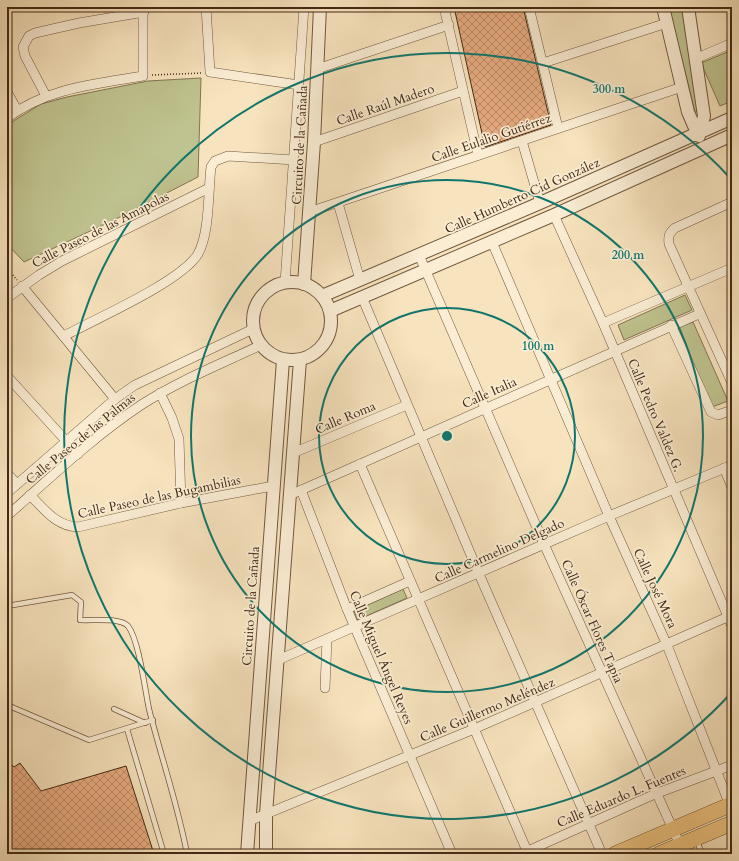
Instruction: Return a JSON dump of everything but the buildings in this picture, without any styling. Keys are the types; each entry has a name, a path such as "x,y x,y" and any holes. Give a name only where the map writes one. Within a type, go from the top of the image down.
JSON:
{"main road":[{"path":"615,854 732,806"},
{"path":"659,854 732,823"}],"street":[{"path":"206,7 210,72 299,85"},
{"name":"Circuito de la Cañada","path":"285,283 304,7"},
{"name":"Circuito de la Cañada","path":"304,284 314,142 320,7"},
{"path":"444,7 478,156"},
{"path":"529,7 558,128"},
{"path":"663,7 691,120 699,133 700,150"},
{"path":"688,7 704,116 703,126 699,133"},
{"path":"7,118 17,110 46,96 63,90 143,76 143,10 35,32 29,36 23,47 25,56 46,96"},
{"path":"542,63 667,23"},
{"path":"317,69 448,25"},
{"path":"695,59 732,43"},
{"name":"Calle Eulalio Gutiérrez","path":"309,212 682,87"},
{"name":"Calle Raúl Madero","path":"314,142 463,91"},
{"path":"7,92 17,110"},
{"name":"Calle Humberto Cid González","path":"322,296 540,203 732,118"},
{"path":"330,310 362,298 606,193 732,135"},
{"path":"522,141 540,203"},
{"path":"64,336 164,283 184,269 198,253 205,231 211,167 215,161 221,157 294,160"},
{"path":"599,176 606,193"},
{"name":"Calle Paseo de las Amapolas","path":"7,298 22,286 62,261 209,188"},
{"path":"732,202 675,228 670,232 668,238 669,244 687,287 732,383"},
{"path":"338,203 360,280"},
{"name":"Calle Pedro Valdez G.","path":"554,215 603,323 674,490 730,616 732,626"},
{"name":"Calle José Mora","path":"492,242 609,516 667,644 732,806"},
{"name":"Calle Óscar Flores Tapia","path":"419,255 544,544 655,794 680,845"},
{"path":"603,323 732,268"},
{"path":"285,283 304,284 314,289 322,296 330,310 331,323 329,336 312,356 300,360 283,360 267,352 260,345 253,328 253,316 256,304 263,294 273,287 285,283"},
{"path":"22,286 115,399"},
{"path":"362,298 479,574 602,854"},
{"name":"Calle Italia","path":"296,492 671,325 699,314"},
{"path":"671,325 708,408 713,415 718,415 732,410"},
{"name":"Calle Paseo de las Palmas","path":"7,493 115,399 135,386 253,328"},
{"name":"Calle Paseo de las Palmas","path":"7,516 78,454 123,418 160,393 260,345"},
{"name":"Circuito de la Cañada","path":"247,854 283,360"},
{"path":"266,854 266,814 278,660 296,492 293,453 300,360"},
{"path":"7,376 78,454"},
{"path":"160,393 172,418 179,439 181,503"},
{"name":"Calle Roma","path":"293,453 407,405"},
{"path":"360,464 474,729 524,853"},
{"path":"728,466 732,487"},
{"name":"Calle Carmelino Delgado","path":"278,660 479,574 544,544 728,466"},
{"path":"7,473 17,484"},
{"name":"Calle Paseo de las Bugambilias","path":"30,495 52,517 67,527 78,527 181,503 273,486"},
{"name":"Calle Miguel Ángel Reyes","path":"296,492 452,854"},
{"path":"347,609 410,581"},
{"name":"Calle Guillermo Meléndez","path":"249,821 474,729 603,674 730,616"},
{"path":"325,688 327,639"},
{"name":"Calle Eduardo L. Fuentes","path":"524,853 655,794 732,765"}],"lane":[{"path":"7,606 72,595 81,602 80,620 114,620 124,624 130,631 187,854"},
{"path":"7,706 89,740 152,720"},
{"path":"114,709 146,723"},
{"path":"127,729 164,854"},
{"path":"697,838 702,854"}],"path":[{"path":"143,76 210,72"},
{"path":"7,268 22,286"}],"green space":[{"path":"669,7 682,7 700,111 695,112"},
{"path":"732,50 732,101 720,106 701,63"},
{"path":"201,78 198,177 118,218 24,262 7,244 7,125 41,104 67,97 148,81"},
{"path":"685,295 692,310 624,340 618,325"},
{"path":"693,322 728,401 712,407 678,327"},
{"path":"403,589 407,598 357,620 354,611"}]}
